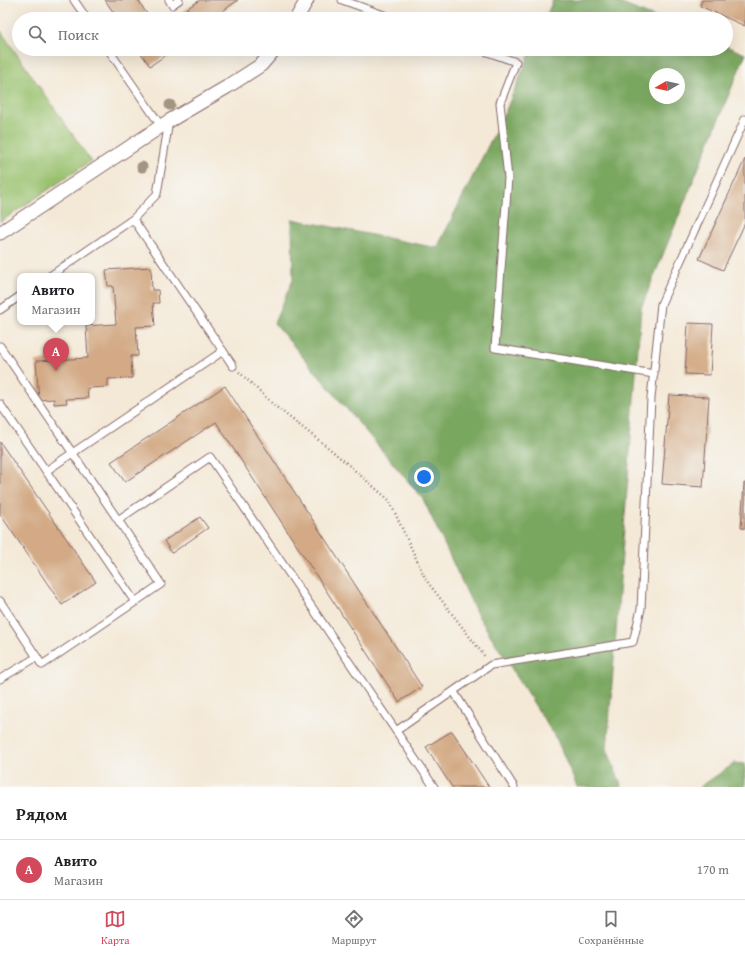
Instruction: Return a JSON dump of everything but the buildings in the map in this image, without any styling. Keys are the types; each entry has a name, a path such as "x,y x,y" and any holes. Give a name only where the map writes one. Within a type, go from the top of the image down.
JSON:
{"street":[{"path":"300,12 307,0"},
{"path":"0,233 165,123 227,88 261,65 269,56"}],"lane":[{"path":"74,0 82,12"},
{"path":"169,0 172,5 179,0"},
{"path":"342,0 375,12"},
{"path":"54,273 133,219 157,194 165,123 113,56"},
{"path":"499,56 516,62 500,103 508,178 495,348 654,374"},
{"path":"396,731 491,665 634,642 641,609 651,398 661,304 745,119"},
{"path":"133,219 233,366"},
{"path":"0,310 17,298"},
{"path":"0,346 161,584 42,665 0,601"},
{"path":"46,471 223,351"},
{"path":"0,404 135,602"},
{"path":"118,520 210,456 434,787"},
{"path":"0,679 37,657"},
{"path":"454,692 514,787"}],"path":[{"path":"233,366 276,406 330,449 389,500 426,580 491,665"}],"green space":[{"path":"553,0 612,0 642,12 548,12"},
{"path":"0,30 12,47 12,56 18,56 91,161 0,222"},
{"path":"733,49 745,54 641,308 607,749 622,787 577,787 557,740 477,614 423,499 274,323 293,280 292,219 437,248 506,110 529,56 733,56"},
{"path":"735,763 745,764 745,787 700,787"}],"place":[{"name":"Авито","path":"56,371"}]}
